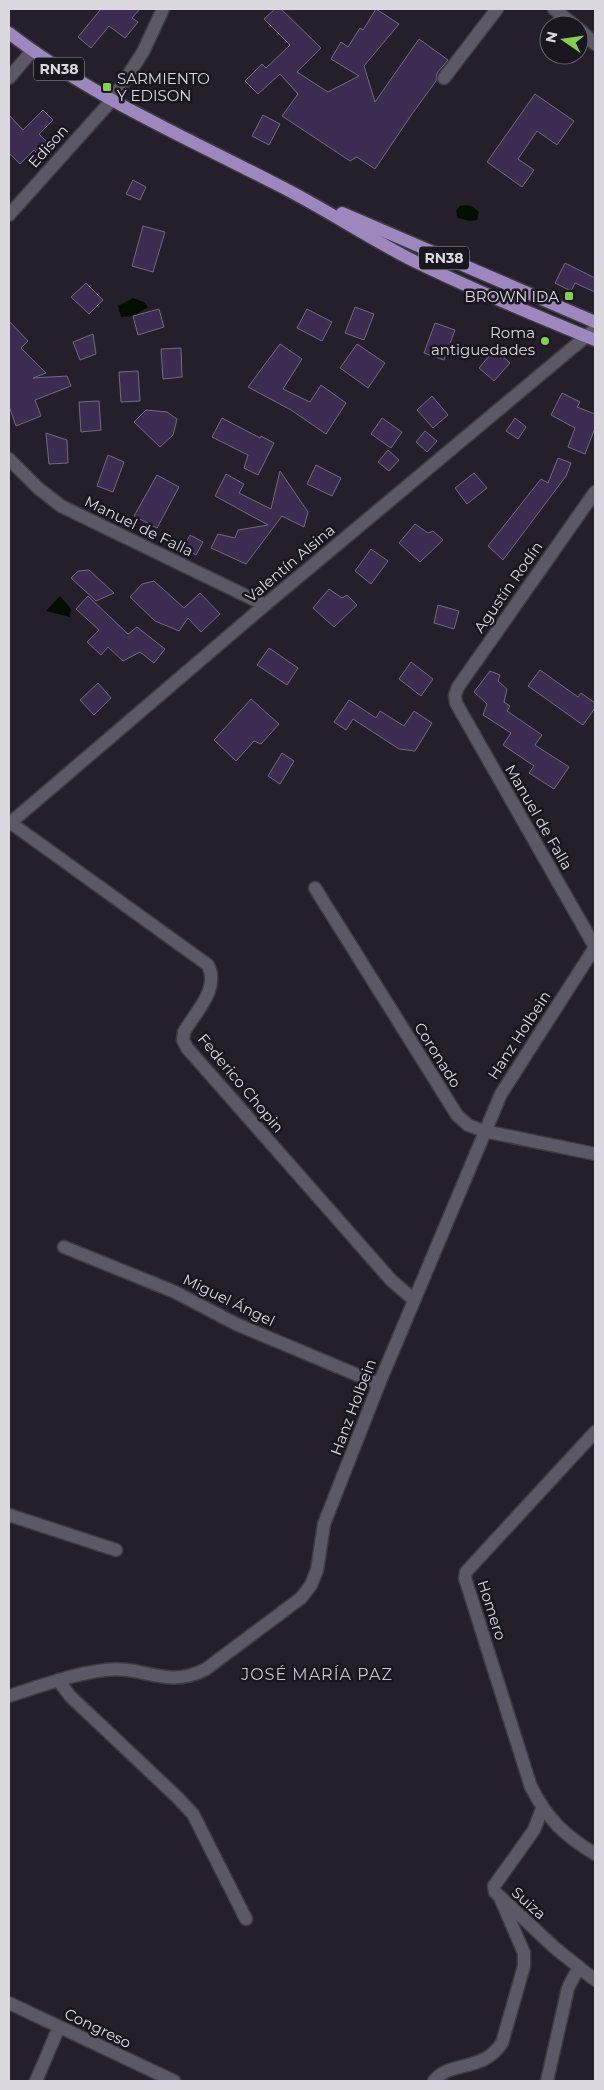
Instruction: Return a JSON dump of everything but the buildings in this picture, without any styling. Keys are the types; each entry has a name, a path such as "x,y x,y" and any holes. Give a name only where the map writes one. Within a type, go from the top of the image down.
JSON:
{"main road":[{"name":"RN38","path":"9,33 32,51 112,100 294,193 406,257 486,293 593,333"},
{"name":"RN38","path":"294,193 595,322"}],"street":[{"name":"Edison","path":"9,215 112,100 143,52 163,9"},
{"path":"444,78 496,9"},
{"path":"9,78 32,51"},
{"name":"Valentín Alsina","path":"10,824 265,605 593,333"},
{"name":"Manuel de Falla","path":"9,459 38,488 61,506 265,605"},
{"name":"Agustín Rodín","path":"456,703 455,695 458,687 595,492"},
{"name":"Manuel de Falla","path":"456,703 595,947"},
{"name":"Federico Chopin","path":"10,824 208,965 212,980 210,991 184,1032 187,1048 392,1280 414,1300"},
{"name":"Coronado","path":"315,888 457,1115 468,1125 484,1131 595,1154"},
{"name":"Hanz Holbein","path":"9,1696 58,1680 105,1670 119,1669 171,1678 194,1675 206,1669 301,1598 311,1585 317,1570 324,1524 379,1384 484,1131 508,1080 595,947"},
{"name":"Miguel Ángel","path":"64,1247 175,1292 236,1324 379,1384"},
{"name":"Homero","path":"542,1809 531,1787 465,1578 466,1572 595,1432"},
{"path":"9,1515 116,1550"},
{"path":"58,1680 70,1696 193,1814 246,1919"},
{"path":"542,1809 562,1831 595,1854"},
{"name":"Suiza","path":"542,1809 534,1830 494,1886 495,1892 501,1900 595,1980"},
{"path":"434,2081 444,2073 486,2060 495,2053 502,2042 524,1966 524,1953 501,1900"},
{"path":"547,2081 568,1988 578,1967"},
{"name":"Congreso","path":"9,2003 174,2081"},
{"path":"36,2081 59,2027"}],"shaded area":[{"path":"460,206 473,207 479,212 477,220 470,221 458,218 456,211"},
{"path":"133,298 144,302 148,307 133,316 121,317 118,306"},
{"path":"60,596 71,609 70,617 46,611"}],"place":[{"name":"SARMIENTO Y EDISON","path":"107,87"},
{"name":"BROWN IDA","path":"569,296"},
{"name":"Roma antiguedades","path":"545,341"}],"district":[{"name":"JOSÉ MARÍA PAZ","path":"317,1674"}]}
